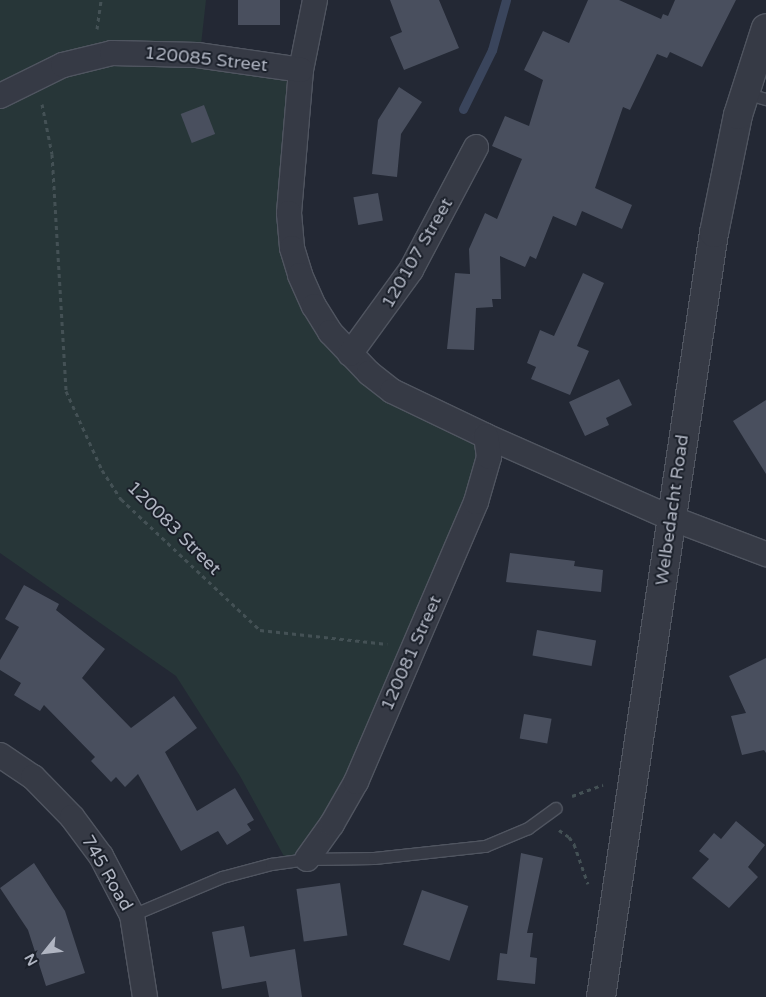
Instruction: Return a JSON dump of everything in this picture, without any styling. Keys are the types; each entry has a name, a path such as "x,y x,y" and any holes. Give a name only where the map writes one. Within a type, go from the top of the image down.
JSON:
{"street":[{"path":"315,0 301,70 289,213 292,248 314,306 350,354 392,391 486,436 671,518 766,554"},
{"name":"Welbedacht Road","path":"601,997 614,921 671,518 716,225 755,96 766,28"},
{"name":"120085 Street","path":"0,96 37,76 84,58 137,51 301,70"},
{"name":"120107 Street","path":"350,354 411,270 476,147"},
{"name":"120081 Street","path":"306,859 345,804 476,502 489,457 486,436"},
{"name":"745 Road","path":"0,755 33,777 72,817 101,856 132,915 145,997"}],"lane":[{"path":"132,915 222,877 271,864 306,859 374,858 485,846 537,822 556,808"}],"path":[{"name":"120083 Street","path":"37,76 52,154 66,391 102,470 121,499 260,630 412,647"},
{"path":"556,808 577,793 594,791 635,770"},
{"path":"537,822 569,837 598,908 614,921"}],"shaded area":[{"path":"0,0 206,0 200,54 302,68 286,217 350,357 486,435 488,457 411,648 306,856 286,860 240,776 176,676 0,553"}],"building":[{"path":"238,0 280,0 280,25 238,25"},
{"path":"390,0 439,0 459,48 404,70 390,37 402,32"},
{"path":"588,0 619,0 661,19 663,14 668,16 675,0 736,0 702,67 670,52 667,58 657,54 630,110 623,107 595,188 632,205 622,229 582,211 576,226 553,216 536,259 530,256 525,267 500,256 501,299 492,299 493,307 476,308 474,350 447,349 455,273 470,274 469,249 485,213 497,219 522,159 492,146 505,116 529,126 543,80 524,70 543,31 569,43"},
{"path":"399,87 422,102 401,134 397,177 372,174 378,120"},
{"path":"204,105 215,134 192,143 181,114"},
{"path":"378,193 383,221 358,225 353,197"},
{"path":"583,273 604,283 577,346 589,351 570,395 531,379 536,367 527,363 540,330 554,336"},
{"path":"619,379 632,405 606,418 609,425 585,436 569,402"},
{"path":"766,400 766,474 733,421"},
{"path":"510,553 575,561 574,566 603,570 601,592 506,582"},
{"path":"24,585 59,604 56,610 105,649 82,678 131,728 174,696 197,728 165,752 197,811 235,788 254,820 247,824 251,830 227,845 218,831 181,851 138,774 125,787 116,777 111,782 91,761 95,757 44,705 40,711 14,695 21,683 0,670 0,660 19,627 5,619"},
{"path":"537,630 596,640 592,666 532,656"},
{"path":"766,658 766,753 764,750 742,755 731,716 746,713 729,676"},
{"path":"524,714 552,719 547,743 520,739"},
{"path":"736,821 765,845 748,867 758,877 729,908 692,878 709,859 699,851 714,833 721,839"},
{"path":"521,853 543,858 527,933 533,933 530,957 537,958 535,984 497,980 500,953 507,954"},
{"path":"34,863 65,911 85,973 46,986 28,930 0,888"},
{"path":"340,883 347,935 304,942 296,889"},
{"path":"422,890 468,906 449,961 403,945"},
{"path":"244,926 250,957 295,949 302,997 269,997 266,981 222,989 212,932"}],"waterway":[{"path":"463,109 492,50 506,0"}]}
